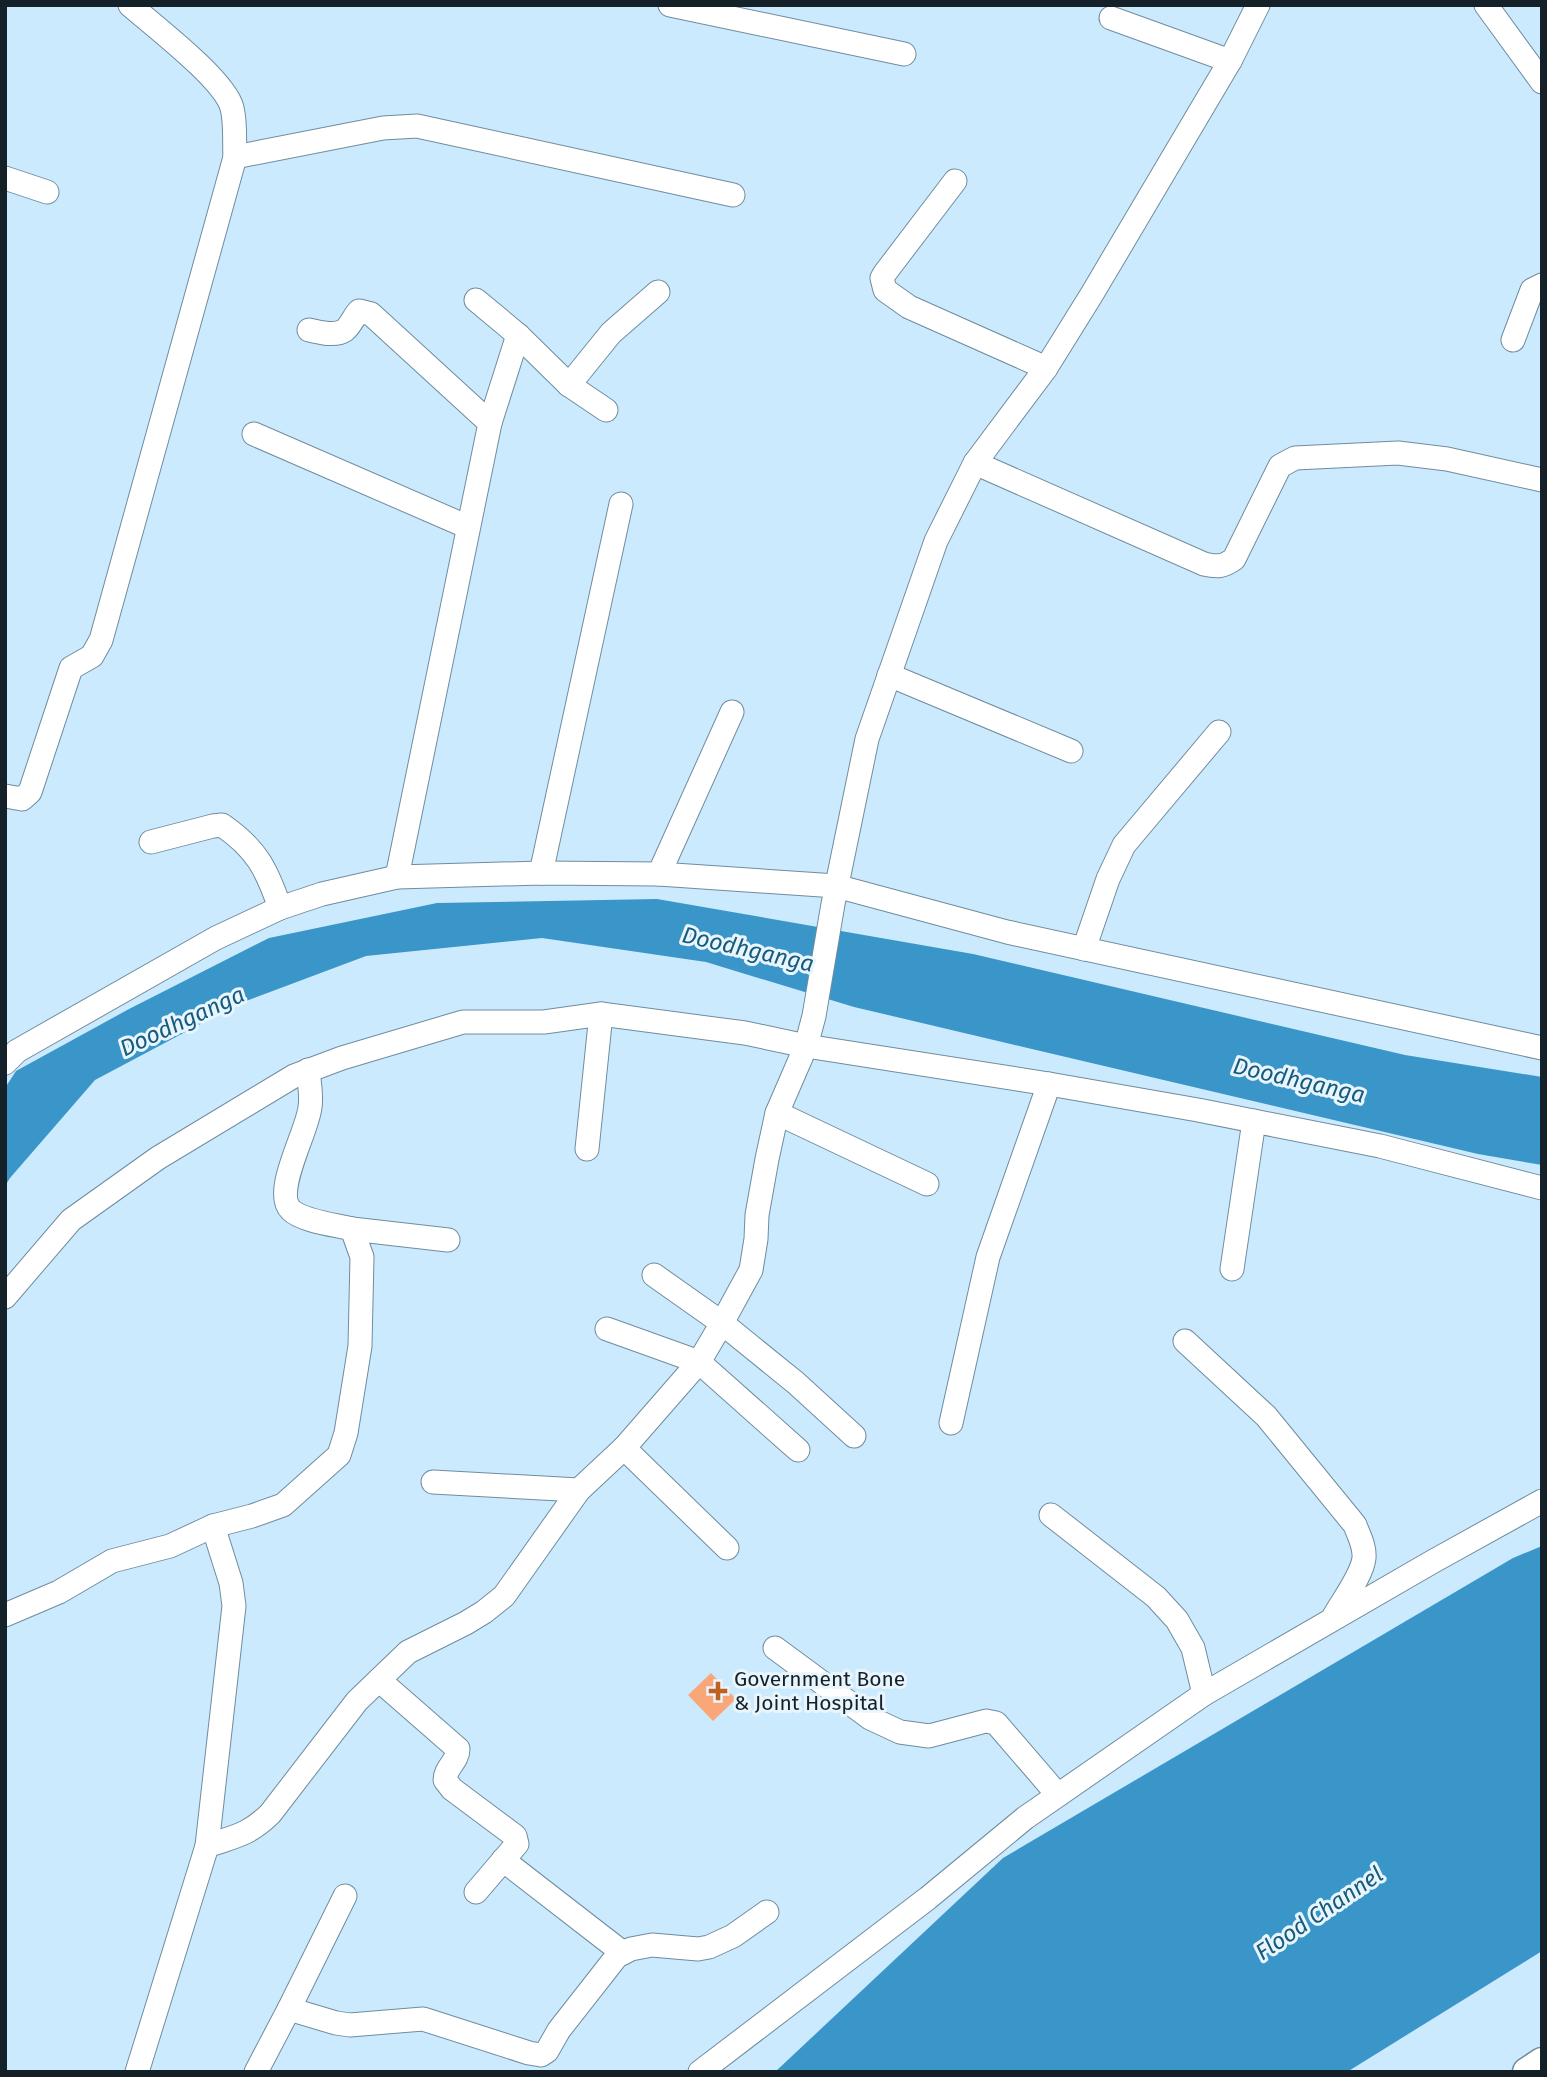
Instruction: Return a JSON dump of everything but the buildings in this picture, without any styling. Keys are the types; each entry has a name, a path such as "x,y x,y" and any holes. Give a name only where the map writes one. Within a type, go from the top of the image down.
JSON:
{"main road":[{"path":"1527,2072 1542,2062"}],"street":[{"path":"5,796 22,799 30,792 71,668 92,656 100,640 235,157 233,109 225,93 211,76 130,5"},
{"path":"670,5 904,54"},
{"path":"206,1846 256,1828 270,1814 357,1701 379,1680 408,1653 466,1623 504,1596 579,1490 624,1448 699,1362 722,1323 751,1270 766,1159 777,1113 806,1046 814,1016 835,895 867,739 936,541 975,463 1046,368 1230,61 1258,5"},
{"path":"1486,5 1542,82"},
{"path":"1111,18 1230,61"},
{"path":"235,157 383,128 417,126 733,194"},
{"path":"5,178 47,192"},
{"path":"955,181 885,272 885,290 909,307 1046,368"},
{"path":"1513,340 1532,290 1542,285"},
{"path":"569,385 611,334 658,292"},
{"path":"476,300 518,335 569,385 606,410"},
{"path":"309,330 337,333 345,330 359,311 371,314 490,423"},
{"path":"397,877 490,423 518,335"},
{"path":"254,434 468,527"},
{"path":"975,463 1216,567 1225,565 1234,558 1280,466 1295,457 1398,453 1447,459 1542,480"},
{"path":"541,873 621,504"},
{"path":"889,675 1071,751"},
{"path":"659,874 732,712"},
{"path":"1084,949 1108,878 1125,845 1219,732"},
{"path":"151,842 222,825 250,848 262,864 280,908"},
{"path":"5,1063 17,1051 216,938 280,908 322,894 397,877 541,873 659,874 835,895 1542,1048"},
{"path":"587,1149 601,1014"},
{"path":"5,1297 71,1220 158,1158 308,1070 463,1022 544,1022 601,1014 745,1033 806,1046 1049,1084 1254,1121 1380,1146 1542,1188"},
{"path":"308,1070 310,1108 285,1187 285,1202 293,1212 352,1229 448,1240"},
{"path":"951,1423 988,1257 1049,1084"},
{"path":"777,1113 926,1184"},
{"path":"1232,1269 1254,1121"},
{"path":"5,1615 59,1592 113,1561 170,1546 213,1526 283,1505 339,1455 346,1433 360,1346 362,1257 352,1229"},
{"path":"654,1275 722,1323 796,1383 854,1436"},
{"path":"607,1329 699,1362 798,1450"},
{"path":"1185,1341 1266,1416 1355,1525 1363,1543 1364,1559 1331,1620"},
{"path":"624,1448 727,1548"},
{"path":"433,1482 579,1490"},
{"path":"700,2072 928,1898 1025,1818 1204,1694 1542,1501"},
{"path":"1051,1515 1156,1597 1177,1620 1194,1648 1204,1694"},
{"path":"137,2072 206,1846 234,1606 231,1583 213,1526"},
{"path":"775,1648 870,1718 900,1732 929,1736 986,1721 996,1723 1058,1795"},
{"path":"379,1680 458,1749 458,1755 445,1775 445,1780 452,1788 516,1836 517,1844 476,1892"},
{"path":"503,1860 623,1953"},
{"path":"256,2072 345,1896"},
{"path":"289,2009 350,2025 423,2020 541,2055 547,2051 559,2030 611,1962 623,1953 652,1945 698,1949 709,1947 733,1936 767,1912"}],"water":[{"name":"Doodhganga","path":"657,899 973,954 1405,1055 1542,1077 1542,1165 1478,1154 854,1007 706,962 542,938 366,956 238,1004 95,1080 5,1186 5,1088 16,1071 129,1009 269,938 437,903"},
{"name":"Flood Channel","path":"1542,1546 1542,1951 1347,2072 775,2072 1003,1858 1513,1558"}],"place":[{"name":"Government Bone & Joint Hospital","path":"718,1691"}]}
